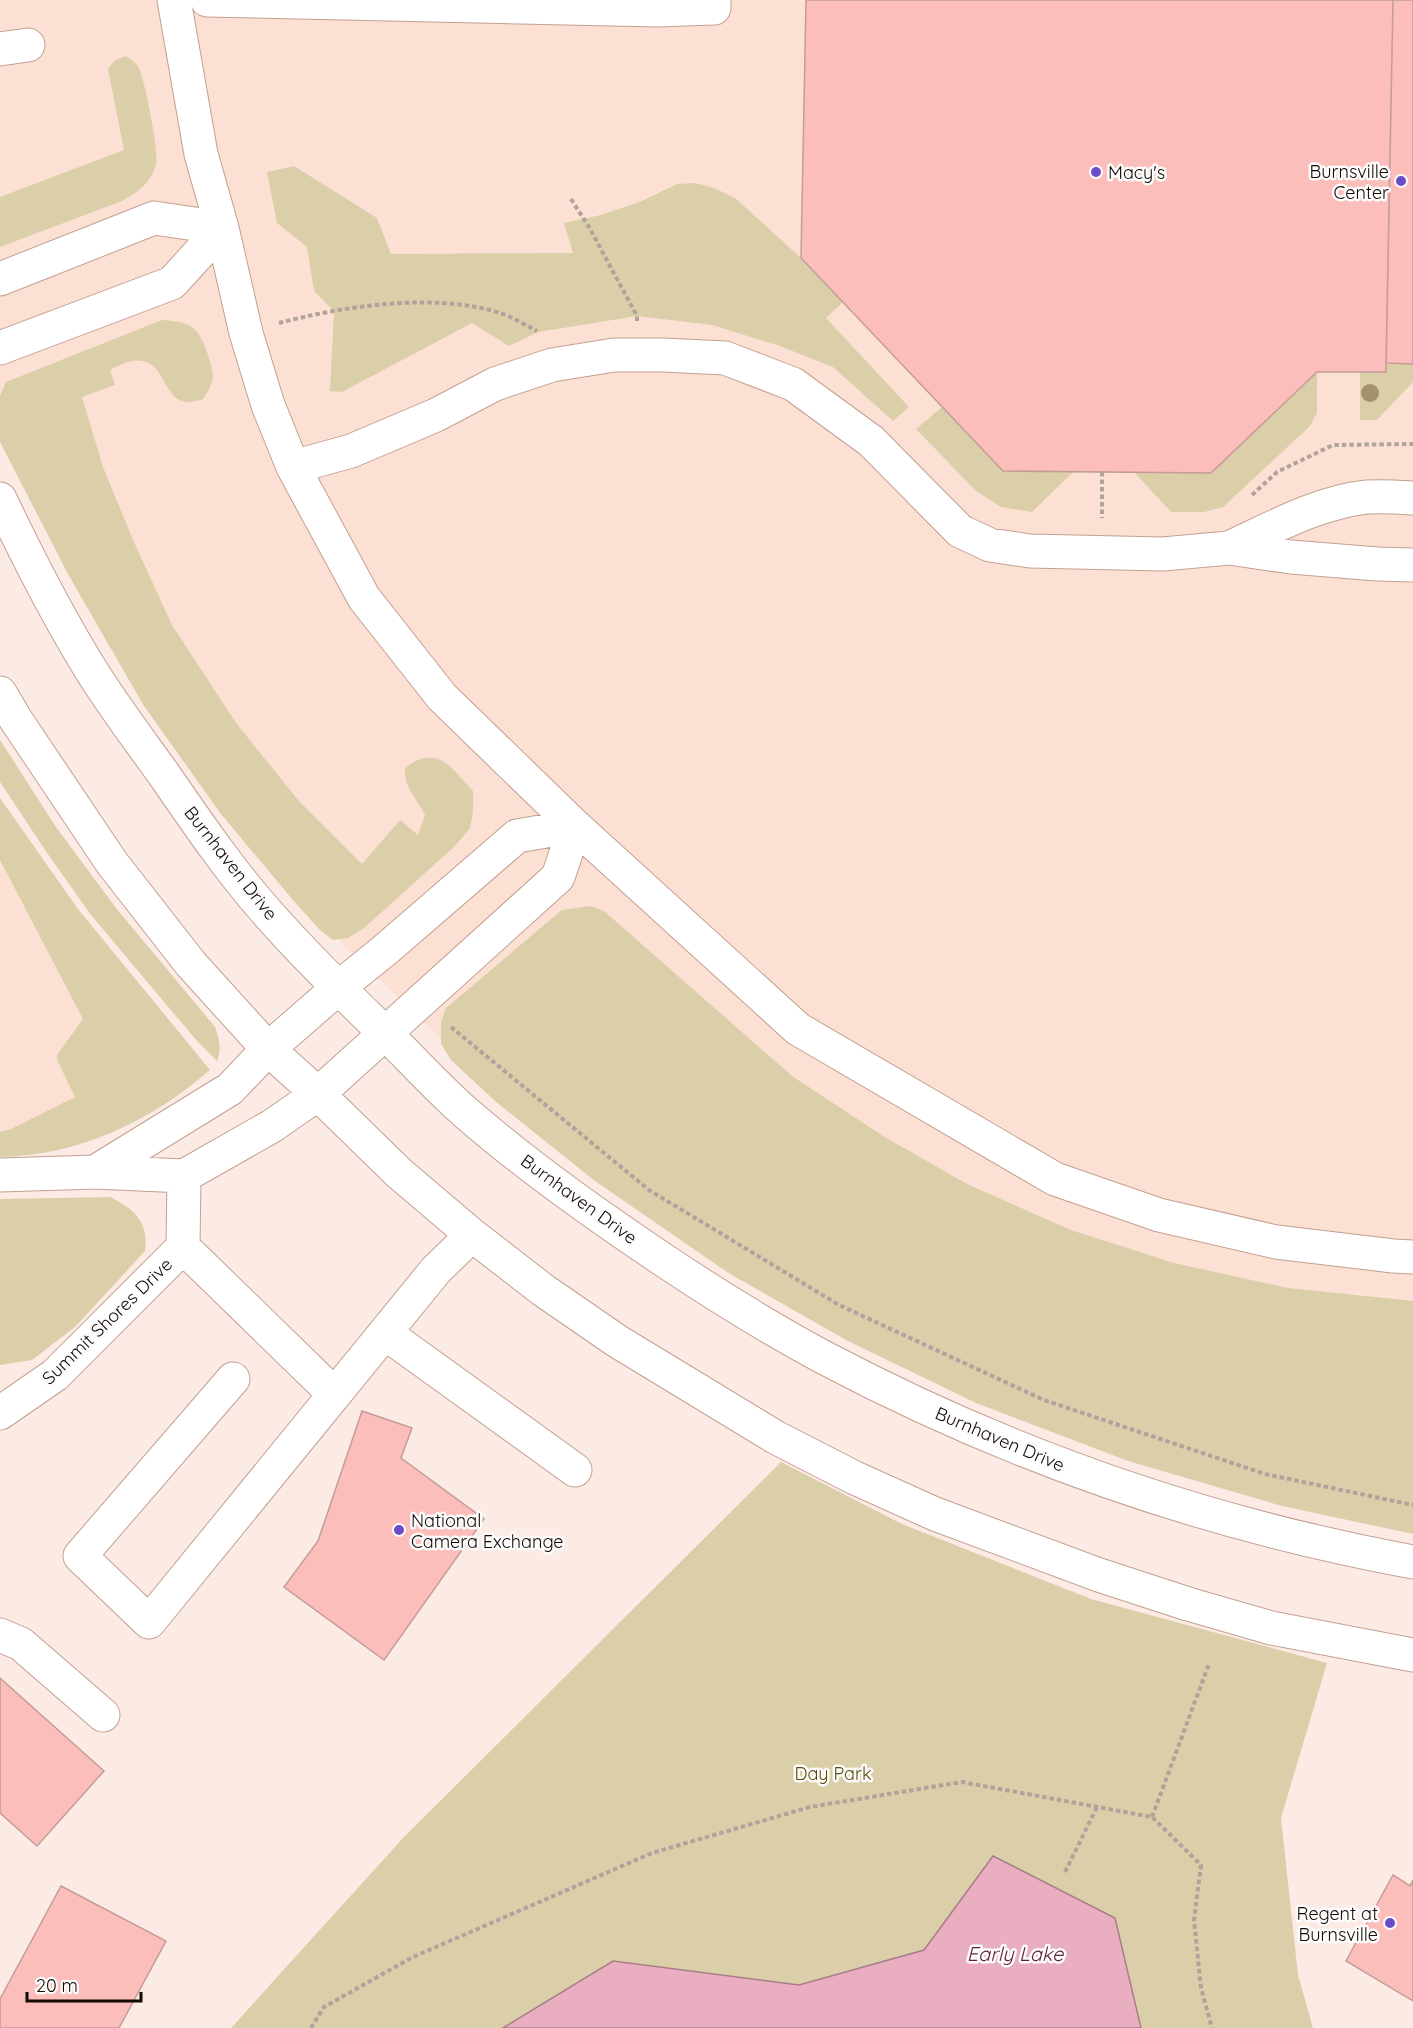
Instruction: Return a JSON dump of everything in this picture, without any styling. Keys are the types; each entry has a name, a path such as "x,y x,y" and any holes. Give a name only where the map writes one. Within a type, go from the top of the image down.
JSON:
{"street":[{"path":"174,0 201,153 222,228 246,333 268,405 293,467 364,598 442,697 575,826 798,1029 1055,1179 1159,1215 1276,1242 1413,1257"},
{"path":"207,0 658,10 714,9 714,0"},
{"path":"0,279 154,218 222,228"},
{"path":"0,348 172,283 222,228"},
{"path":"293,467 351,451 436,415 495,384 552,365 614,355 725,358 793,384 872,441 960,531 990,545 1030,551 1163,554 1229,548 1291,557 1377,564 1413,564"},
{"path":"1229,548 1275,526 1329,505 1367,497 1413,498"},
{"name":"Burnhaven Drive","path":"0,500 47,594 93,673 190,813 262,907 338,988 465,1112 603,1220 747,1313 821,1356 898,1394 1055,1464 1229,1520 1292,1537 1413,1562"},
{"path":"0,693 112,863 191,964 268,1049 399,1173 472,1235 543,1290 608,1334 775,1437 855,1478 935,1514 1032,1552 1188,1604 1271,1628 1413,1655"},
{"path":"95,1172 230,1089 268,1049 517,836 575,826"},
{"path":"0,1175 95,1172 184,1176 272,1126 318,1094 558,877 575,826"},
{"name":"Summit Shores Drive","path":"0,1413 55,1375 183,1247 184,1176"},
{"path":"233,1379 80,1556 149,1622 436,1270 472,1235"},
{"path":"183,1247 334,1394"},
{"path":"385,1333 575,1470"},
{"path":"0,1635 21,1644 103,1715"}],"path":[{"path":"571,199 589,227 637,316"},
{"path":"1102,472 1102,522"},
{"path":"451,1027 650,1190 839,1305 1044,1400 1265,1474 1413,1505"},
{"path":"1152,1817 1209,1664"},
{"path":"310,2028 324,2007 413,1957 652,1853 810,1807 962,1782 1152,1817 1201,1865 1194,1920 1201,1988 1212,2028"},
{"path":"1065,1872 1097,1807"}],"shaded area":[{"path":"0,0 1413,0 1413,1523 458,1056 318,920 0,411"},
{"path":"0,849 123,1082 0,1144"}],"green space":[{"path":"126,56 139,68 148,101 156,157 151,176 138,191 122,201 0,247 0,197 124,150 108,69 115,60"},
{"path":"294,166 377,218 391,254 573,253 564,223 601,215 640,202 677,184 695,183 714,188 735,198 801,258 843,302 826,318 909,407 893,421 833,367 777,345 712,325 637,316 538,332 509,346 472,323 342,392 330,391 334,311 314,291 307,247 277,223 267,172"},
{"path":"162,320 187,324 201,338 213,373 210,386 203,399 188,402 178,399 171,393 154,367 145,362 132,361 110,370 115,385 82,397 103,467 172,625 236,723 299,801 362,864 400,820 418,835 425,815 409,787 405,768 416,761 435,758 451,767 473,791 470,828 455,846 364,928 348,938 333,940 320,930 292,899 221,814 144,706 69,576 0,442 0,396 6,382"},
{"path":"1386,363 1413,364 1413,382 1377,420 1360,420 1360,372"},
{"path":"1317,372 1317,413 1310,426 1223,507 1204,512 1171,512 1135,473 1211,472"},
{"path":"942,407 1003,471 1073,472 1032,512 1001,507 976,491 916,429"},
{"path":"0,740 56,827 116,908 215,1027 220,1048 217,1061 197,1041 91,915 45,850 0,782"},
{"path":"0,798 78,909 210,1070 163,1105 112,1132 58,1150 0,1157 0,1132 11,1129 75,1097 57,1060 57,1055 83,1019 0,860"},
{"path":"590,906 604,911 792,1076 883,1136 967,1184 1071,1230 1174,1263 1288,1288 1413,1301 1413,1534 1282,1506 1128,1461 976,1403 848,1341 730,1274 595,1181 495,1101 451,1060 441,1044 441,1022 446,1008 562,910"},
{"path":"110,1197 133,1211 138,1217 145,1232 145,1251 75,1327 32,1360 0,1365 0,1199"},
{"name":"Day Park","path":"781,1462 902,1524 1091,1599 1327,1663 1281,1818 1298,1975 1313,2028 231,2028 403,1838"}],"water":[{"name":"Early Lake","path":"993,1856 1115,1918 1141,2028 503,2028 613,1961 799,1985 924,1950"}],"building":[{"name":"Macy's","path":"806,0 1393,0 1386,372 1317,372 1211,473 1003,471 801,258"},
{"name":"Burnsville Center","path":"1393,0 1413,0 1413,364 1386,363"},
{"name":"National Camera Exchange","path":"362,1411 412,1428 401,1458 484,1519 384,1660 284,1587 318,1541"},
{"path":"0,1678 104,1771 37,1846 0,1813"},
{"name":"Regent at Burnsville","path":"1393,1875 1410,1886 1413,1880 1413,2001 1346,1961"},
{"path":"61,1886 166,1941 119,2028 0,2028 0,1999"}],"place":[{"name":"Macy's","path":"1096,172"},
{"name":"Burnsville Center","path":"1401,181"},
{"name":"National Camera Exchange","path":"399,1530"},
{"name":"Regent at Burnsville","path":"1390,1923"}]}
